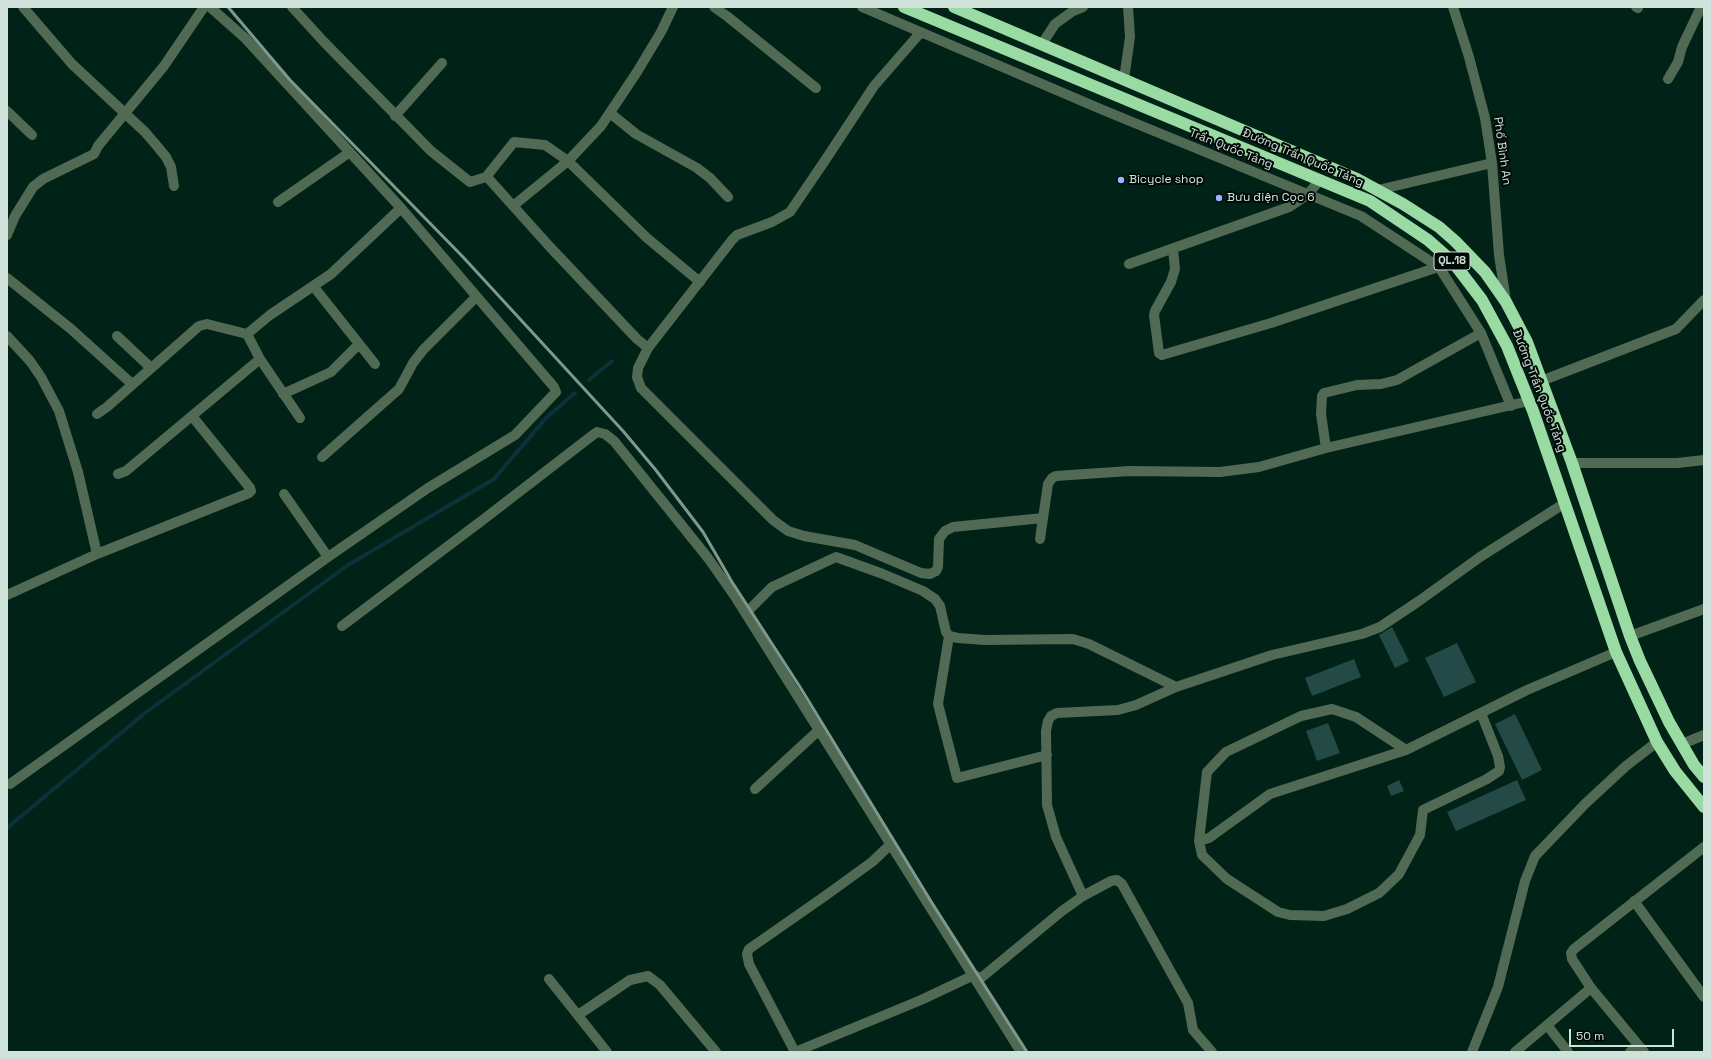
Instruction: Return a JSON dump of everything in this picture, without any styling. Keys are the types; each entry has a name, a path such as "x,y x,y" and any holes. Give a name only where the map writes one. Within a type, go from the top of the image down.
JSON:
{"highway":[{"name":"Đường Trần Quốc Tảng","path":"904,7 1370,201 1428,240 1453,262 1482,300 1500,330 1529,401 1616,652 1657,742 1675,771 1704,807"},
{"name":"Đường Trần Quốc Tảng","path":"954,7 1357,179 1403,204 1439,227 1466,252 1485,272 1506,302 1527,342 1572,463 1630,636 1669,722 1694,765 1704,777"}],"street":[{"path":"23,7 72,64 145,132 166,157 171,167 174,186"},
{"path":"7,235 15,216 33,187 43,179 94,154 98,146 164,66 204,7"},
{"path":"10,784 328,557 428,488 514,435 556,392 554,387 401,208 246,38 210,7"},
{"path":"292,7 431,152 470,182 486,177 514,142 545,145 568,161 646,238 700,282"},
{"path":"513,206 568,161 601,126 661,32 673,7"},
{"path":"714,7 728,16 816,88"},
{"name":"Trần Quốc Tảng","path":"862,7 1103,110 1361,216 1439,267 1481,333 1511,406"},
{"path":"1042,44 1056,24 1072,9 1083,7"},
{"path":"1124,79 1130,37 1128,7"},
{"name":"Phố Bình An","path":"1453,7 1473,72 1485,118 1492,162 1499,247 1506,302"},
{"path":"1668,79 1678,62 1682,46 1701,7"},
{"path":"921,32 874,86 790,212 772,222 737,235 700,282 643,344 637,377 641,388 773,520 788,531 804,536 855,545 921,573 930,574 936,571 938,566 939,539 945,531 953,527 1043,518"},
{"path":"395,116 442,63"},
{"path":"7,111 32,135"},
{"path":"610,113 636,134 697,168 710,178 728,197"},
{"path":"278,202 350,152"},
{"path":"1378,190 1492,162"},
{"path":"486,177 643,344"},
{"path":"1129,264 1289,207 1307,195 1320,180"},
{"path":"248,334 270,315 314,287 331,274 401,208"},
{"path":"1174,248 1175,269 1171,282 1154,315 1159,353 1162,355 1271,323 1439,267 1453,262 1466,252"},
{"path":"7,278 92,347 132,384"},
{"path":"314,287 375,364"},
{"path":"322,457 399,390 413,363 423,350 476,297"},
{"path":"1541,381 1676,330 1704,300"},
{"path":"97,414 152,368 198,326 207,324 248,334"},
{"path":"1326,448 1321,414 1322,396 1324,393 1357,385 1381,384 1398,380 1481,333"},
{"path":"248,334 260,359 300,418"},
{"path":"7,336 30,361 41,377 59,411 78,472 98,554"},
{"path":"117,336 152,368"},
{"path":"283,394 331,372 359,344"},
{"path":"118,474 126,471 260,359"},
{"path":"1040,539 1048,484 1052,478 1056,476 1129,471 1220,472 1259,467 1326,448 1529,401"},
{"path":"7,595 98,554 249,493 251,491 192,416"},
{"path":"342,626 597,432 605,434 614,441 708,558 736,598 892,844 1021,1052"},
{"path":"1572,463 1678,463 1704,460"},
{"path":"284,494 328,557"},
{"path":"1083,896 1054,830 1047,805 1046,731 1048,721 1051,716 1057,713 1124,708 1136,705 1176,687 1272,655 1362,634 1380,627 1419,601 1480,556 1565,503"},
{"path":"745,612 772,587 836,557 883,574 923,591 935,599 940,606 946,632 949,636 938,704 957,778 1046,755"},
{"path":"1630,636 1704,609"},
{"path":"949,636 985,640 1073,638 1089,644 1176,687"},
{"path":"1199,841 1208,838 1270,794 1406,750 1527,690 1616,652"},
{"path":"1406,750 1356,717 1332,708 1300,716 1226,752 1207,772 1199,841 1202,855 1227,879 1278,912 1290,915 1324,916 1347,909 1379,892 1399,874 1420,835 1423,810 1487,779 1499,770 1500,767 1498,756 1481,713"},
{"path":"755,789 819,730"},
{"path":"1682,744 1704,735"},
{"path":"1472,1052 1498,987 1524,881 1535,856 1586,803 1626,766 1657,742"},
{"path":"892,844 872,862 749,949 747,954 749,964 795,1052 921,1000 974,975 981,978 1062,911 1083,896 1111,881 1117,880 1122,884 1188,1003 1193,1030 1211,1051"},
{"path":"1637,1050 1591,988 1572,958 1571,953 1634,901 1704,847"},
{"path":"1634,901 1704,997"},
{"path":"578,1015 630,980 648,976 660,985 716,1052"},
{"path":"549,978 607,1052"},
{"path":"1515,1052 1591,988"},
{"path":"1547,1025 1568,1052"}],"building":[{"path":"1392,627 1409,661 1395,668 1379,635"},
{"path":"1457,643 1476,682 1444,697 1425,658"},
{"path":"1354,659 1361,677 1312,696 1305,678"},
{"path":"1515,714 1542,770 1522,780 1495,724"},
{"path":"1328,723 1340,753 1317,761 1306,731"},
{"path":"1399,780 1404,791 1391,796 1387,786"},
{"path":"1517,780 1526,800 1456,831 1447,812"}],"waterway":[{"path":"589,380 612,361"},
{"path":"7,828 145,713 348,565 494,479 547,417 575,393"}],"railway":[{"path":"228,7 290,80 463,257 623,431 655,469 703,532 732,582 800,687 932,903 1027,1052"}],"place":[{"name":"Bicycle shop","path":"1121,180"},
{"name":"Bưu điện Cọc 6","path":"1219,198"}]}
